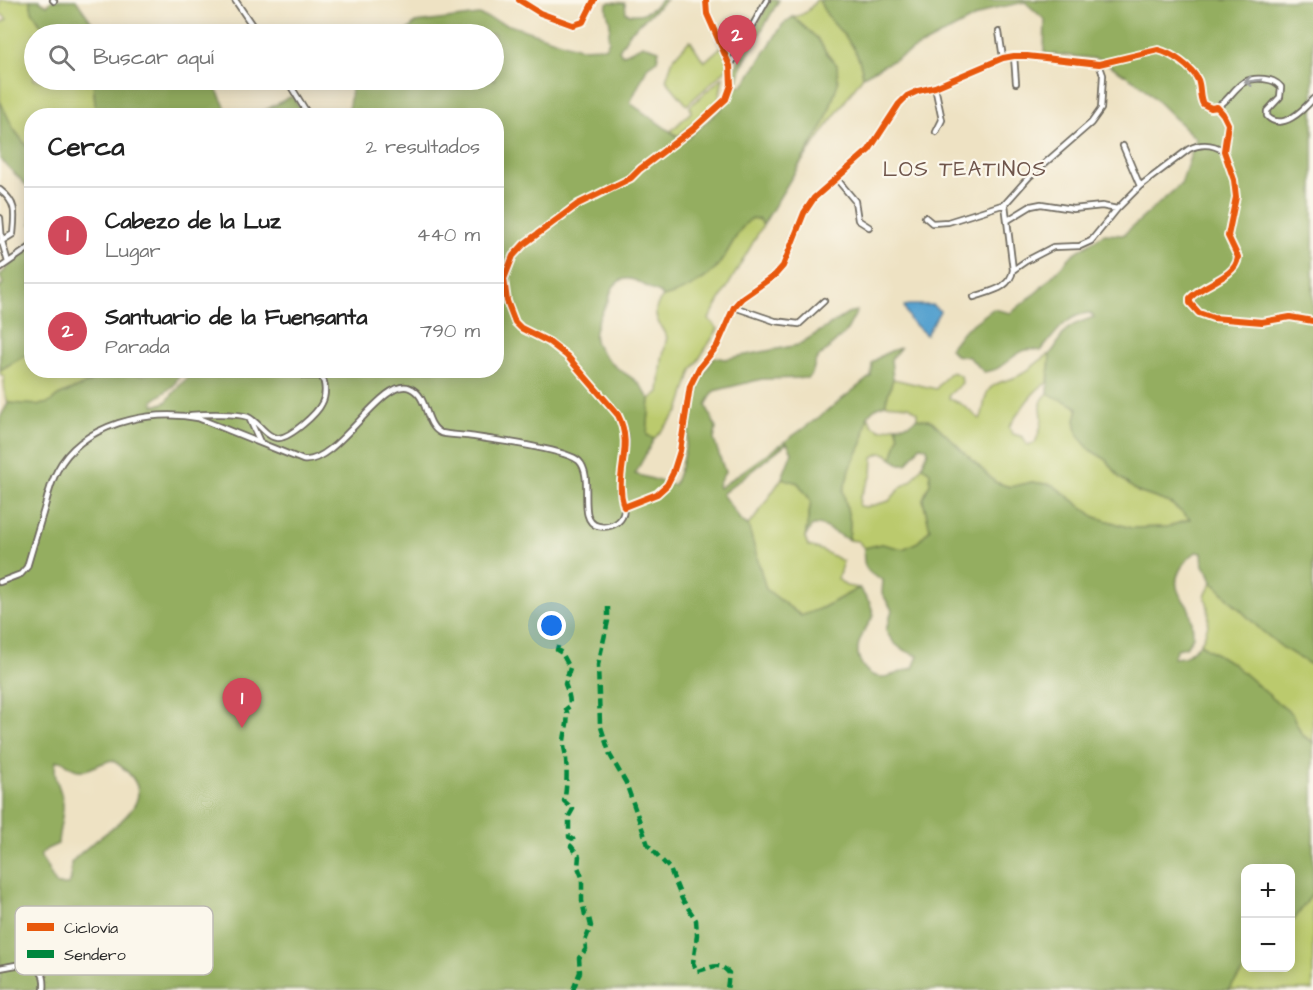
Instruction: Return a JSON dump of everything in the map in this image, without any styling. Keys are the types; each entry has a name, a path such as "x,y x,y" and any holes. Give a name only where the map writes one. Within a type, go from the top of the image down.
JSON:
{"street":[{"path":"235,0 251,24"},
{"path":"519,0 540,13 573,26 583,22 594,0"},
{"path":"186,416 198,418 303,460 314,460 330,450 388,394 399,387 407,386 420,396 433,426 441,433 566,453 577,459 586,472 587,515 594,525 601,527 615,525 622,517 624,507 620,486 626,440 623,424 618,415 567,356 549,342 521,328 515,322 507,301 504,279 513,256 524,244 578,204 631,178 708,117 728,94 731,81 730,66 707,14 706,0"},
{"path":"730,66 767,0"},
{"path":"999,32 1003,58"},
{"path":"624,507 657,494 667,485 680,452 690,386 699,368 717,346 734,307 742,298 776,275 783,266 804,213 814,198 869,150 899,104 907,96 935,87 1003,58 1014,56 1099,64 1147,51 1164,51 1184,65 1197,78 1203,104 1211,108 1217,107 1239,85 1251,79 1272,81 1281,87 1280,96 1267,111 1269,118 1276,122 1293,117 1313,99"},
{"path":"1014,56 1016,83"},
{"path":"925,217 932,223 948,222 1005,204 1029,177 1091,123 1101,109 1103,75 1099,64"},
{"path":"935,87 942,120 936,132"},
{"path":"293,90 304,108"},
{"path":"1217,107 1228,124 1224,151 1236,186 1228,236 1238,260 1230,271 1193,295 1190,303 1199,313 1213,318 1262,322 1290,316 1313,321"},
{"path":"1013,270 1053,247 1080,246 1091,241 1117,209 1140,186 1193,147 1206,144 1224,151"},
{"path":"1123,146 1140,186"},
{"path":"836,178 855,201 858,220 869,227"},
{"path":"0,189 11,198 15,214 13,234 1,242"},
{"path":"974,297 1006,285 1012,278 1005,204"},
{"path":"1008,220 1031,206 1041,204 1073,209 1102,206 1117,209"},
{"path":"0,218 1,242 8,262"},
{"path":"0,268 24,251"},
{"path":"734,307 775,321 799,324 825,301"},
{"path":"0,582 21,574 27,567 56,472 78,445 95,434 130,418 140,416 223,415 249,418 273,437 279,438 298,429 319,409 324,394 322,378"},
{"path":"249,418 261,443"},
{"path":"0,968 15,965"},
{"path":"43,975 44,990"}],"green space":[{"path":"0,0 30,0 32,11 40,24 24,24 24,90 94,90 95,108 24,108 24,143 13,128 0,101 0,24 7,19 0,13"},
{"path":"30,0 39,0 47,5 53,0 76,0 93,24 40,24 32,11"},
{"path":"661,0 666,0 630,32 619,50 622,55 643,45 659,50 657,60 648,66 630,103 684,141 721,109 733,92 735,68 770,0 779,0 742,65 737,84 741,86 747,80 783,24 793,17 818,39 837,65 838,83 825,122 763,225 760,220 752,218 747,222 711,273 680,292 663,297 660,293 631,279 620,281 613,288 597,322 595,338 600,352 637,382 650,399 647,435 654,439 635,474 674,485 681,466 701,379 714,357 725,359 798,345 851,312 857,311 846,332 816,360 812,374 808,378 762,379 714,391 706,405 716,428 714,440 725,472 718,485 719,488 818,418 871,376 872,363 878,358 900,348 891,359 893,379 885,404 868,415 862,443 843,491 850,522 849,540 819,524 811,527 805,538 811,501 798,483 782,478 792,452 787,443 722,494 741,521 748,525 766,589 801,616 824,607 859,588 870,603 874,615 859,642 860,662 870,674 885,677 913,668 918,656 899,647 886,630 892,610 882,593 883,580 866,569 864,548 882,544 903,549 918,542 930,529 923,499 930,483 930,472 922,466 928,451 926,447 920,446 907,464 900,464 892,459 899,436 896,426 909,424 917,418 932,421 995,482 1010,487 1032,482 1053,485 1095,517 1131,528 1167,527 1190,519 1170,503 1138,492 1119,477 1107,460 1090,450 1078,436 1075,420 1078,408 1048,393 1050,354 1070,327 1094,317 1090,313 1068,321 1041,351 1023,351 993,370 984,372 969,357 955,355 950,348 963,331 993,309 1011,313 1039,290 1073,254 1104,234 1123,235 1181,184 1196,139 1140,84 1100,59 1044,53 1045,20 1025,2 991,9 863,76 860,62 850,42 824,11 819,0 1313,0 1313,666 1283,648 1261,630 1212,582 1203,566 1202,553 1196,552 1183,565 1177,581 1179,593 1190,612 1193,637 1186,647 1177,649 1173,658 1184,657 1200,644 1233,664 1292,714 1302,735 1313,742 1313,893 1295,918 1295,864 1241,864 1243,972 1228,990 0,990 0,418 8,403 39,405 49,403 94,378 178,378 174,385 153,401 155,406 166,402 188,378 504,378 504,108 349,108 351,90 504,90 504,24 415,23 479,15 579,48 606,47 610,25 607,4 610,2 625,3 626,13 645,12","holes":["112,760 131,775 138,790 136,803 126,816 71,863 69,885 57,885 41,858 41,854 47,849 58,844 63,814 61,793 55,773 56,761 63,761 76,770 87,770"]},
{"path":"816,0 819,0 824,11 850,42 860,62 863,76 788,181 815,140 834,97 837,65 818,39 793,17 807,12"},
{"path":"690,40 704,62 722,46 730,66 687,105 666,80 673,59"},
{"path":"723,77 719,100 678,136 671,131 691,112 690,106"},
{"path":"94,90 217,90 226,108 95,108"},
{"path":"292,96 300,108 269,108"},
{"path":"0,101 13,128 24,143 24,183 0,159"},
{"path":"752,218 760,220 763,225 709,319 718,329 692,370 679,411 654,439 647,435 650,399 659,392 667,337 656,317 656,307 663,297 688,288 711,273 743,227"},
{"path":"24,248 24,356 0,370 0,287 3,284 0,276"},
{"path":"1050,354 1048,383 1032,395 1017,415 1009,427 1013,434 1023,437 1027,445 1035,443 1042,419 1042,400 1048,393 1070,402 1081,417 1090,450 1107,460 1119,477 1138,492 1170,503 1190,519 1167,527 1130,528 1095,517 1053,485 1032,482 1010,487 995,482 932,421 917,418 917,412 909,406 885,404 893,379 936,389 948,374 953,372 961,376 962,383 949,395 949,399 962,405 980,419 986,394 991,388 1022,374"},
{"path":"24,356 24,378 94,378 49,403 39,405 8,403 4,391 4,377 0,374 0,370"},
{"path":"868,415 872,425 881,430 896,426 900,436 892,459 887,454 880,453 873,457 872,475 860,497 859,506 867,507 889,501 901,487 912,480 922,466 930,472 930,483 923,499 930,529 918,542 903,549 882,544 864,548 858,541 849,540 850,522 843,491 862,443"},
{"path":"782,478 798,483 811,501 805,538 808,546 843,561 838,579 846,586 859,588 802,616 765,589 748,525"},
{"path":"1212,582 1261,630 1283,648 1313,666 1313,742 1302,735 1292,714 1233,664 1200,644 1206,632 1208,620 1205,596"},
{"path":"1313,893 1313,990 1228,990 1243,972 1295,972 1295,918"}],"water":[{"path":"932,305 940,311 926,335 910,320 904,306"}],"marked path":[{"path":"608,607 608,621 598,665 600,724 610,755 626,783 648,845 670,869 682,899 696,920 697,935 693,963 697,971 714,966 725,969 729,973 727,990"},
{"path":"558,646 557,650 562,653 570,668 565,684 570,706 566,709 564,743 567,775 564,801 573,809 569,816 569,837 573,839 574,843 571,846 579,856 582,901 585,915 589,918 591,926 585,941 586,949 579,958 580,972 573,990"}],"cycle path":[{"path":"519,0 540,13 573,25 583,22 594,0"},
{"path":"706,0 707,14 730,66 731,85 726,99 693,129 631,178 578,204 524,244 513,256 504,279 507,301 515,322 521,328 549,342 567,356 618,415 625,439 621,483 624,507 657,494 667,485 680,451 690,386 699,368 717,346 734,307 783,266 804,213 814,198 869,150 899,104 907,96 935,87 1003,58 1027,56 1099,64 1158,50 1175,57 1186,66 1198,80 1203,104 1211,108 1217,107 1228,124 1224,151 1234,180 1236,197 1228,236 1238,257 1231,270 1196,293 1190,298 1190,303 1199,313 1213,318 1262,322 1290,317 1313,321"}],"place":[{"name":"Santuario de la Fuensanta","path":"737,65"},
{"name":"Cabezo de la Luz","path":"242,728"}],"district":[{"name":"LOS TEATINOS","path":"965,169"}]}
